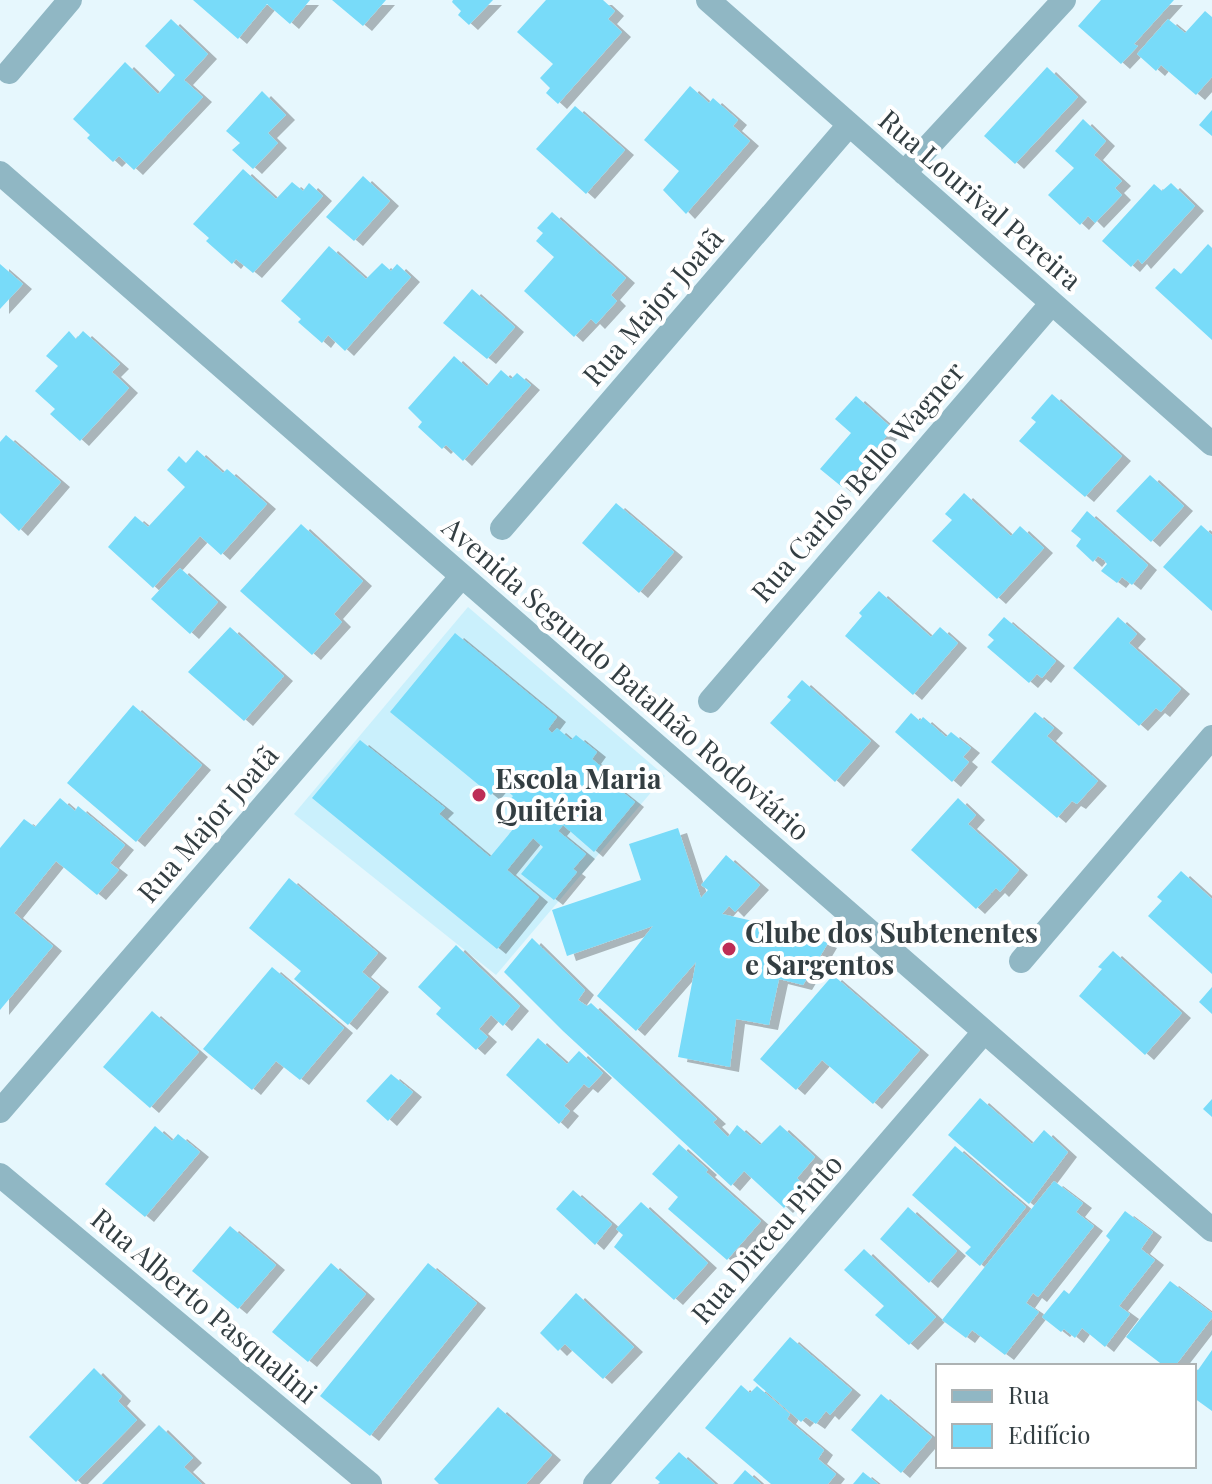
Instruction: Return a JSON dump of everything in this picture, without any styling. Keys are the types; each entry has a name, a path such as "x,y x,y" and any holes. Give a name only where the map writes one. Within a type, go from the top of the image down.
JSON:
{"street":[{"path":"9,72 70,0"},
{"name":"Rua Lourival Pereira","path":"708,0 1212,444"},
{"path":"904,173 1064,0"},
{"name":"Rua Major Joatã","path":"502,528 849,125"},
{"name":"Avenida Segundo Batalhão Rodoviário","path":"0,173 1212,1230"},
{"name":"Rua Carlos Bello Wagner","path":"710,701 1052,303"},
{"name":"Rua Major Joatã","path":"0,1111 462,576"},
{"path":"1021,961 1212,737"},
{"name":"Rua Dirceu Pinto","path":"595,1484 984,1032"},
{"name":"Rua Alberto Pasqualini","path":"0,1175 370,1484"}],"shaded area":[{"name":"Escola Maria Quitéria","path":"468,607 665,776 496,975 294,814"}],"building":[{"path":"193,0 310,0 290,24 267,4 238,39"},
{"path":"332,0 386,0 363,26"},
{"path":"453,0 493,0 469,25 458,15 461,11"},
{"path":"546,0 603,0 615,11 608,19 622,32 558,104 546,93 550,88 540,78 553,64 517,32"},
{"path":"1101,0 1174,0 1134,44 1138,46 1121,64 1078,26"},
{"path":"1205,11 1212,17 1212,77 1196,95 1161,65 1156,71 1137,54 1168,19 1185,33"},
{"path":"171,19 208,54 184,80 203,97 134,170 119,156 113,162 87,138 90,135 73,119 125,62 158,94 175,75 145,46"},
{"path":"1047,67 1078,97 1015,164 984,136"},
{"path":"690,86 709,103 713,98 738,120 733,126 750,141 686,214 663,190 679,171 644,140"},
{"path":"262,91 286,115 268,133 278,143 253,169 232,150 240,143 226,131"},
{"path":"575,106 625,150 586,194 536,149"},
{"path":"1212,110 1212,136 1199,125"},
{"path":"1083,119 1106,141 1094,155 1122,181 1115,188 1122,195 1095,223 1088,216 1080,225 1048,195 1074,168 1055,151"},
{"path":"243,169 276,199 292,182 303,191 309,183 323,196 253,273 236,259 232,264 206,241 209,238 193,224"},
{"path":"363,176 390,201 354,241 326,217"},
{"path":"1171,183 1195,206 1142,264 1138,259 1131,267 1102,241 1154,184 1162,191"},
{"path":"552,212 626,278 611,295 617,301 596,324 591,319 574,337 524,291 554,257 536,241 543,233 537,228"},
{"path":"1208,244 1212,248 1212,340 1155,288 1174,268 1181,274"},
{"path":"329,246 366,279 382,263 391,271 397,264 411,277 345,351 328,335 322,343 298,322 301,319 281,301"},
{"path":"0,264 23,284 0,309"},
{"path":"472,289 515,327 487,359 443,323"},
{"path":"69,331 76,339 83,331 120,364 112,372 129,388 80,441 50,414 55,409 35,391 58,366 46,356"},
{"path":"454,356 487,386 501,370 511,379 517,373 531,385 463,461 446,445 442,449 418,427 422,422 408,408"},
{"path":"1052,394 1122,456 1085,497 1019,441 1036,422 1031,418"},
{"path":"856,396 893,429 842,487 820,469 851,433 835,419"},
{"path":"6,435 61,482 19,531 0,513 0,442"},
{"path":"197,450 223,473 227,469 267,504 221,555 200,536 153,588 108,547 135,516 148,527 185,487 167,470 179,456 186,463"},
{"path":"1150,475 1184,506 1151,542 1116,511"},
{"path":"964,493 1011,536 1020,526 1044,548 997,599 932,541 952,520 945,514"},
{"path":"616,503 674,552 639,593 582,543"},
{"path":"1087,511 1148,565 1132,585 1122,577 1117,583 1101,571 1107,564 1104,560 1098,556 1093,562 1076,546 1081,539 1071,531"},
{"path":"301,524 363,581 334,614 342,622 312,655 240,591"},
{"path":"1201,525 1212,535 1212,611 1163,567"},
{"path":"180,568 218,602 190,634 151,599"},
{"path":"879,591 931,637 940,627 958,643 913,695 845,636 862,616 859,613"},
{"path":"1004,617 1056,661 1042,678 1037,674 1029,683 987,647 994,640 988,635"},
{"path":"1118,617 1137,634 1129,643 1181,689 1161,712 1156,708 1139,726 1073,668"},
{"path":"230,627 284,676 244,721 188,672"},
{"name":"Escola Maria Quitéria","path":"455,633 557,717 548,729 552,733 557,728 571,740 576,735 597,752 592,759 609,773 605,778 635,802 594,852 563,825 558,831 586,854 573,869 577,872 554,900 521,874 543,847 533,838 507,870 539,897 497,949 312,798 360,740 445,808 439,814 490,857 524,816 508,803 513,796 500,784 491,795 390,712"},
{"path":"802,680 871,741 835,782 770,723 791,700 787,697"},
{"path":"133,705 202,765 136,842 67,783"},
{"path":"1035,712 1054,728 1047,736 1098,781 1077,804 1072,801 1057,818 991,762"},
{"path":"911,713 920,721 923,717 946,737 951,732 971,748 963,757 969,762 952,782 895,732"},
{"path":"60,798 75,811 78,806 125,845 110,863 119,870 97,895 56,861 14,913 53,946 0,1010 0,848 24,819 35,827"},
{"path":"958,798 976,815 968,824 1019,870 1000,892 996,888 976,909 911,850"},
{"name":"Clube dos Subtenentes e Sargentos","path":"678,828 701,898 708,890 701,885 726,855 760,885 735,912 729,906 722,914 789,929 828,943 803,985 779,979 769,1025 736,1019 730,1067 678,1057 696,962 636,1031 597,996 653,926 567,956 552,910 641,880 629,844"},
{"path":"1181,871 1212,899 1212,974 1148,916 1162,901 1157,897"},
{"path":"289,878 378,953 362,972 380,987 348,1025 294,979 301,971 249,928"},
{"path":"532,938 585,990 578,1000 587,1006 591,1003 717,1119 713,1122 728,1137 737,1125 760,1145 780,1125 815,1157 797,1178 804,1186 784,1208 744,1171 731,1186 563,1031 504,972"},
{"path":"456,945 520,1006 503,1026 491,1015 479,1029 488,1037 476,1050 436,1014 441,1008 418,987"},
{"path":"1113,951 1182,1013 1145,1055 1079,996"},
{"path":"272,967 344,1028 300,1080 276,1061 252,1090 203,1049"},
{"path":"833,975 920,1050 873,1104 822,1060 796,1090 760,1059"},
{"path":"1212,987 1212,1014 1199,1002"},
{"path":"152,1011 199,1052 150,1108 103,1067"},
{"path":"538,1038 567,1064 579,1051 603,1073 589,1088 584,1084 564,1106 570,1111 559,1124 506,1075"},
{"path":"391,1074 413,1092 388,1121 366,1101"},
{"path":"980,1098 1032,1144 1044,1130 1068,1152 1029,1204 948,1135"},
{"path":"1212,1099 1212,1117 1203,1109"},
{"path":"155,1126 172,1141 178,1134 200,1152 145,1217 105,1184"},
{"path":"679,1144 761,1221 727,1260 668,1209 678,1197 652,1174"},
{"path":"955,1146 1026,1207 980,1266 965,1253 971,1247 912,1195"},
{"path":"1054,1181 1083,1203 1076,1212 1094,1226 1038,1297 1033,1293 1026,1303 1039,1312 1005,1355 972,1330 966,1338 942,1320"},
{"path":"573,1190 612,1224 595,1245 556,1209"},
{"path":"641,1202 708,1263 674,1300 614,1247 623,1235 616,1229"},
{"path":"908,1207 957,1251 929,1283 880,1239"},
{"path":"1125,1211 1153,1232 1141,1249 1155,1260 1119,1306 1130,1314 1105,1347 1082,1328 1075,1338 1064,1329 1061,1332 1042,1317 1064,1290 1069,1294 1110,1240 1106,1236"},
{"path":"230,1226 276,1265 238,1309 192,1271"},
{"path":"864,1249 936,1317 909,1345 875,1315 884,1306 844,1270"},
{"path":"331,1263 366,1294 308,1362 272,1332"},
{"path":"428,1263 477,1303 370,1436 320,1396"},
{"path":"1170,1281 1212,1313 1212,1318 1177,1364 1161,1364 1126,1337"},
{"path":"576,1293 634,1347 603,1379 565,1344 558,1351 540,1333"},
{"path":"790,1337 852,1390 830,1415 826,1411 816,1424 806,1417 801,1422 753,1380"},
{"path":"1212,1350 1212,1411 1196,1399 1198,1370"},
{"path":"94,1368 122,1396 118,1401 137,1420 76,1482 29,1437"},
{"path":"741,1385 750,1393 757,1386 790,1414 787,1419 824,1450 818,1459 836,1474 828,1484 771,1484 705,1428"},
{"path":"881,1394 932,1437 901,1473 851,1430"},
{"path":"498,1407 552,1455 526,1484 439,1484 434,1479"},
{"path":"159,1425 193,1458 184,1467 202,1484 102,1484"},
{"path":"679,1452 715,1484 658,1484 660,1482 655,1478"},
{"path":"745,1470 761,1484 733,1484"},
{"path":"863,1472 878,1484 853,1484"}],"place":[{"name":"Escola Maria Quitéria","path":"479,795"},
{"name":"Clube dos Subtenentes e Sargentos","path":"729,949"}]}
